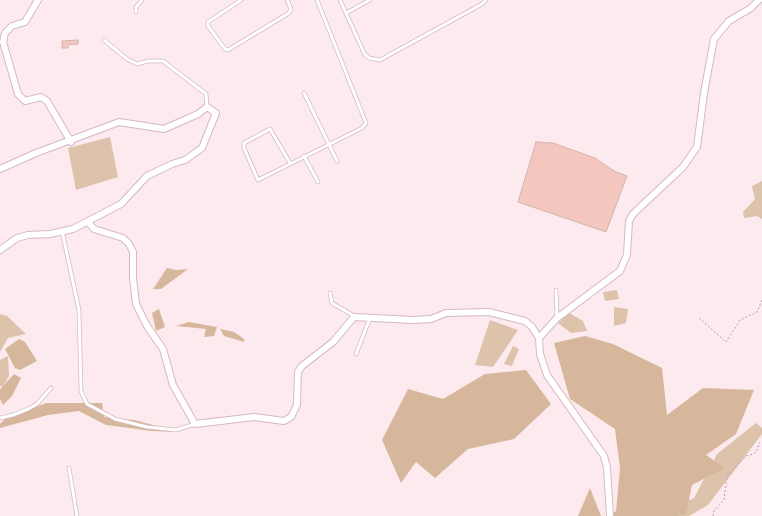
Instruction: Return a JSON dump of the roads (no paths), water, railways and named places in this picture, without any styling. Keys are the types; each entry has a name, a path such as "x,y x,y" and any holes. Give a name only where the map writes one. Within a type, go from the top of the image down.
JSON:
{"street":[{"path":"38,0 26,22 12,26 5,33 2,39 18,94 21,99 24,101 41,98 47,102 71,142"},
{"path":"539,338 557,318 620,271 627,255 629,220 632,214 683,167 697,148 704,93 714,40 729,21 751,8 759,0"},
{"path":"0,169 36,153 71,142 118,122 164,129 198,114 207,107 216,114 202,148 185,160 172,164 147,176 121,204 73,229 50,234 28,235 17,238 0,250"},
{"path":"88,222 94,229 123,238 129,244 132,252 136,304 147,326 163,349 173,385 195,424 254,417 284,420 291,417 297,405 298,372 302,366 332,342 354,317 431,319 446,314 489,312 525,321 532,327 539,338 540,354 546,375 604,456 607,468 610,516"}],"lane":[{"path":"136,12 136,7 142,0"},
{"path":"241,0 208,22 208,26 225,49 228,50 290,13 291,9 287,0"},
{"path":"290,163 273,130 270,129 244,143 244,148 258,180 362,128 366,123 317,0"},
{"path":"340,0 365,55 369,58 380,60 482,4 486,0"},
{"path":"346,13 370,0"},
{"path":"104,40 127,59 137,64 148,61 163,61 206,94 207,107"},
{"path":"304,93 337,161"},
{"path":"304,156 318,182"},
{"path":"62,231 79,310 81,390 87,404 114,419 147,427 176,430 195,424"},
{"path":"556,290 557,318"},
{"path":"330,293 332,303 354,317"},
{"path":"356,354 370,318"},
{"path":"0,418 13,415 37,404 51,388"},
{"path":"69,468 77,516"}]}
